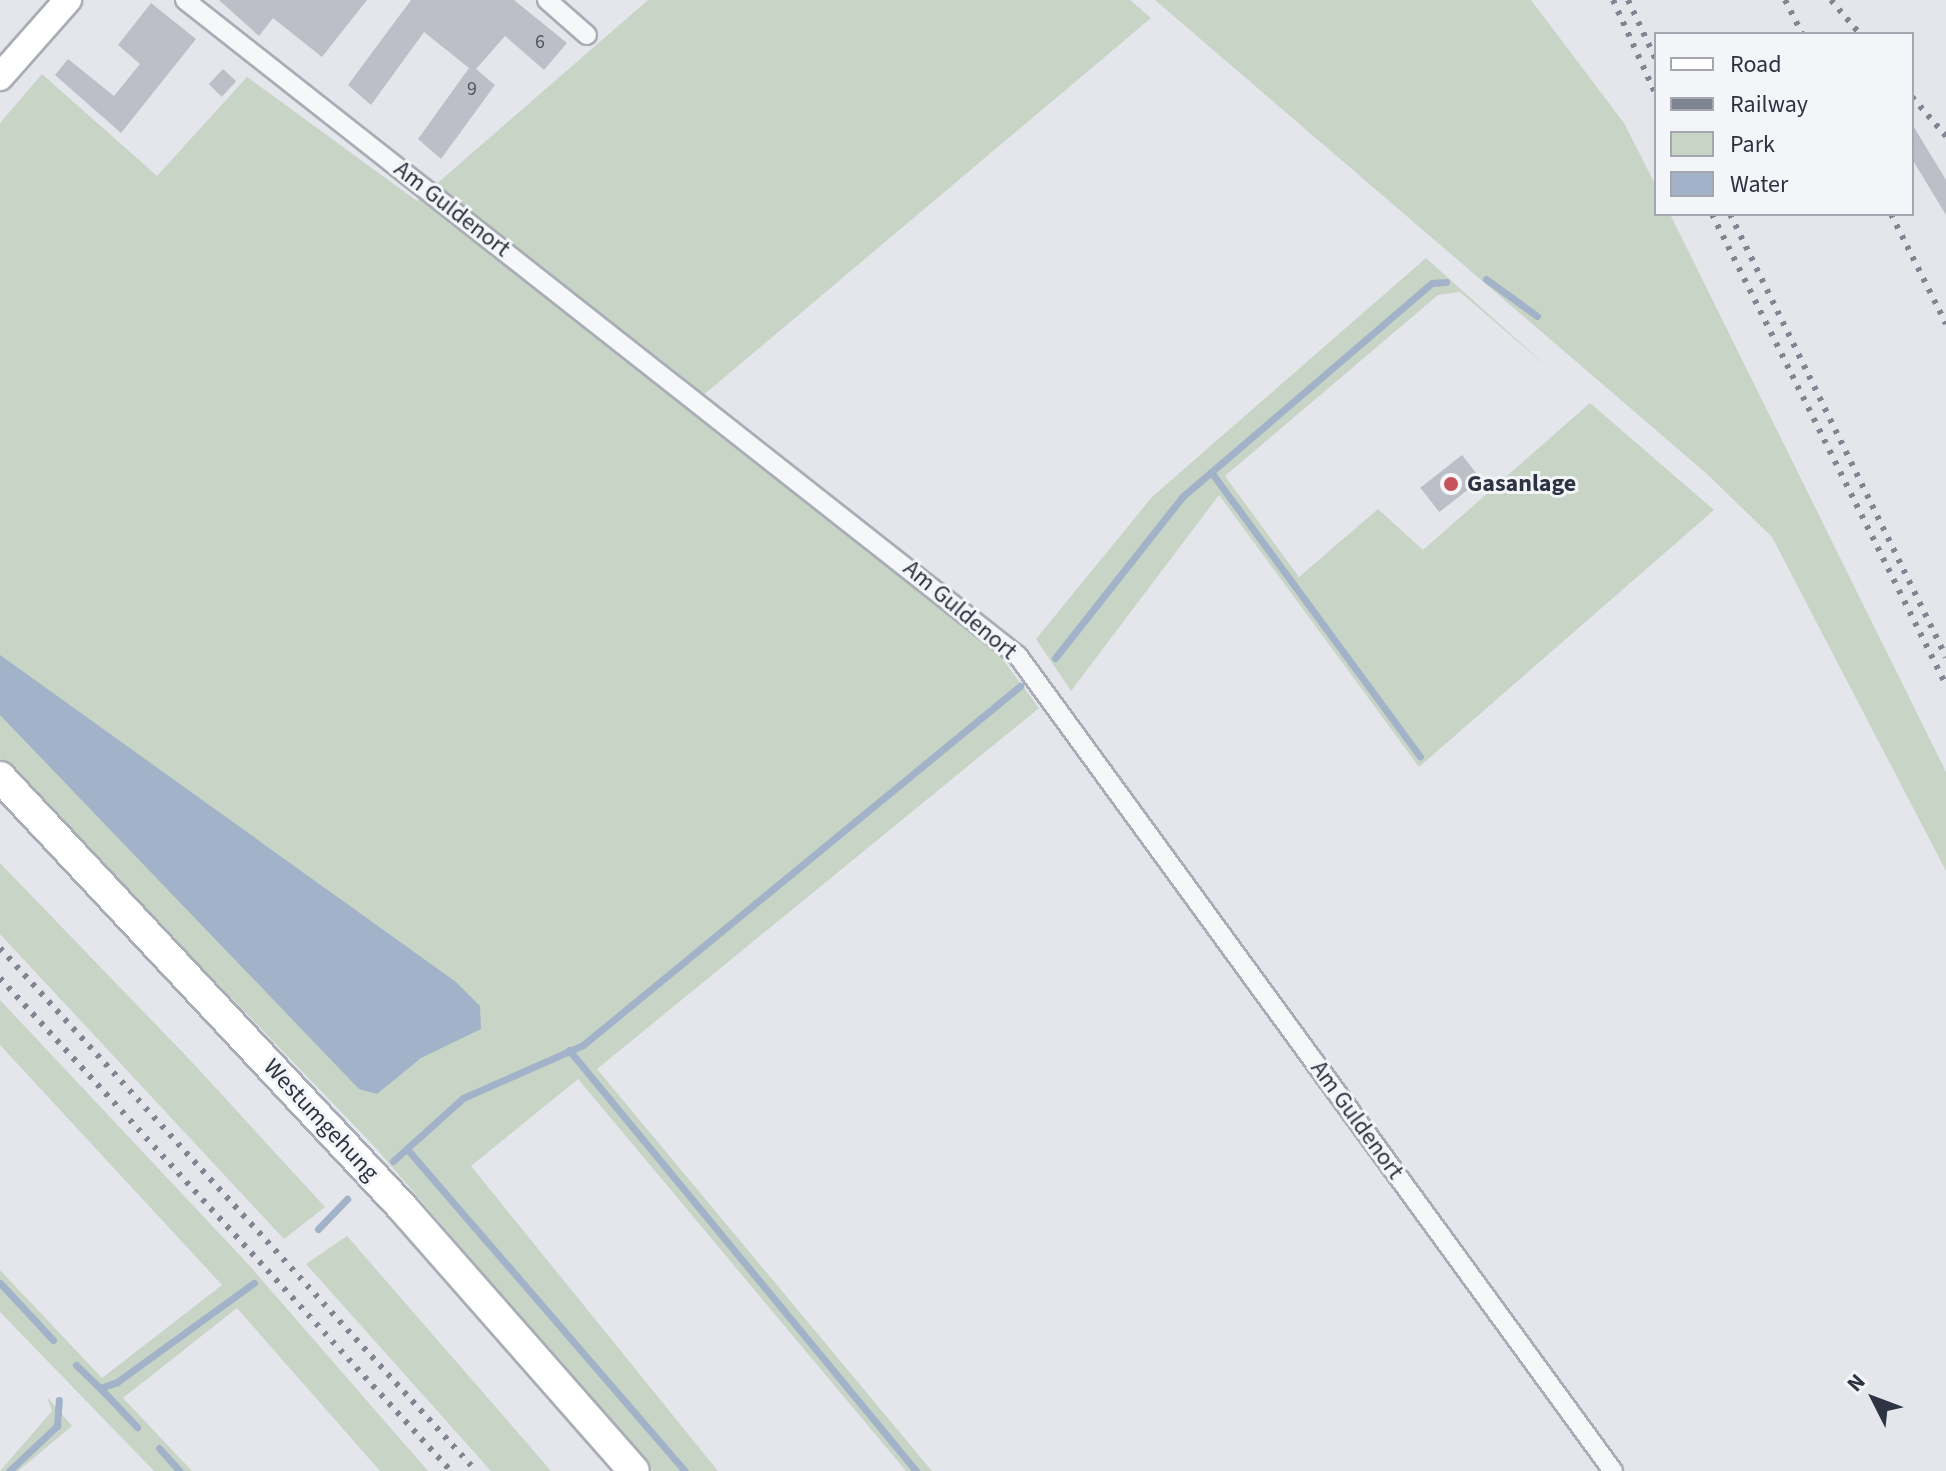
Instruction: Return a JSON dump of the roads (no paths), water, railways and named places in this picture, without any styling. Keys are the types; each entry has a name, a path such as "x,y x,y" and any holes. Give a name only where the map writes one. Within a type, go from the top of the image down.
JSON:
{"main road":[{"path":"0,77 68,0"},
{"name":"Westumgehung","path":"0,777 392,1196 634,1471"}],"street":[{"name":"Am Guldenort","path":"185,0 1018,656 1613,1471"},
{"path":"547,0 587,35"}],"water":[{"path":"0,655 456,982 480,1006 481,1029 421,1058 377,1094 359,1089 0,715"}],"waterway":[{"path":"1486,279 1537,316"},
{"path":"1055,658 1182,497 1432,283 1446,282"},
{"path":"1211,472 1420,756"},
{"path":"393,1161 463,1098 583,1045 1020,686"},
{"path":"569,1050 916,1471"},
{"path":"407,1149 685,1471"},
{"path":"318,1229 347,1199"},
{"path":"0,1283 53,1340"},
{"path":"76,1365 100,1388 117,1382 254,1283"},
{"path":"100,1388 137,1427"},
{"path":"9,1471 57,1426 59,1400"},
{"path":"159,1448 180,1471"}],"railway":[{"path":"1613,0 1654,91"},
{"path":"1628,0 1654,56"},
{"path":"1785,0 1801,32"},
{"path":"1831,0 1858,32"},
{"path":"1914,99 1946,136"},
{"path":"1713,216 1946,685"},
{"path":"1731,216 1946,657"},
{"path":"1892,216 1946,324"},
{"path":"0,948 476,1471"},
{"path":"0,978 451,1471"}],"place":[{"name":"Gasanlage","path":"1451,484"}]}
